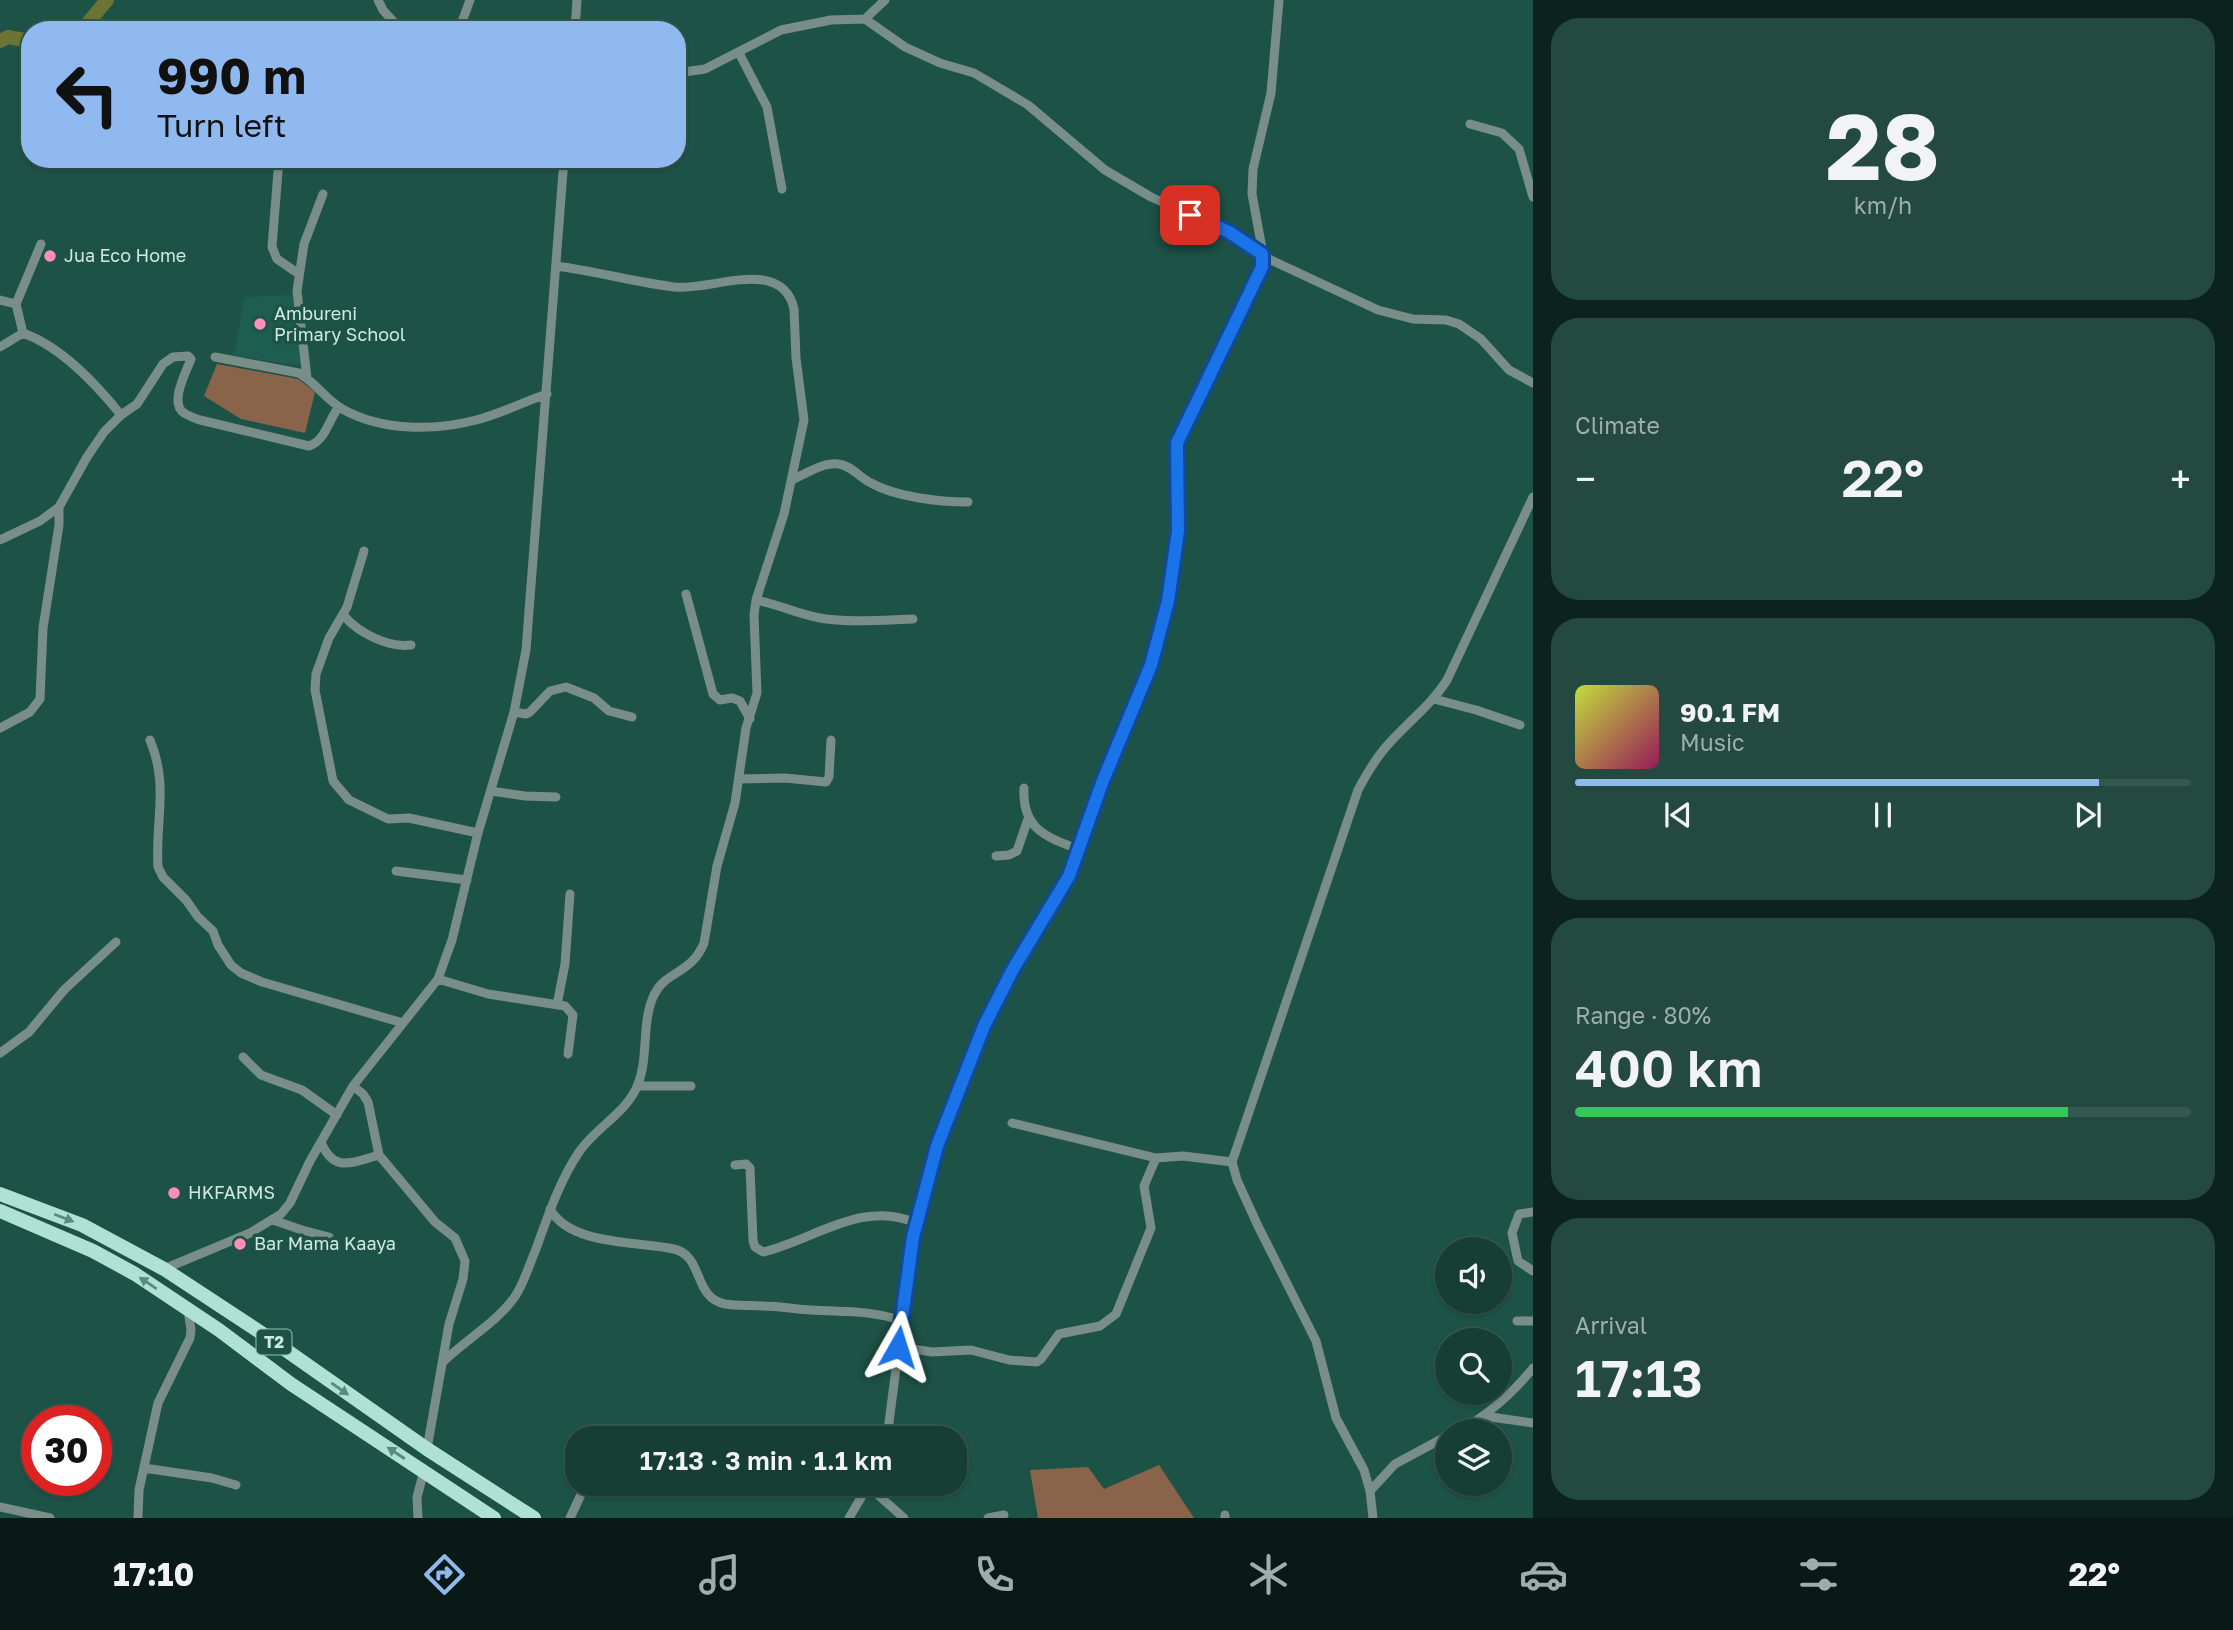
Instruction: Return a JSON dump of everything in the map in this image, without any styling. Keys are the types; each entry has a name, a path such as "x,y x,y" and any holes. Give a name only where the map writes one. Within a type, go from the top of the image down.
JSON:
{"highway":[{"name":"T2","path":"0,1194 82,1225 164,1269 534,1518"},
{"name":"T2","path":"0,1212 93,1251 135,1274 291,1384 494,1518"},
{"path":"249,1353 263,1334"},
{"path":"291,1384 305,1365"}],"street":[{"path":"378,0 393,21"},
{"path":"462,21 470,0"},
{"path":"576,21 577,0"},
{"path":"865,19 885,0"},
{"path":"888,1426 916,1223 937,1146 976,1043 1018,960 1062,890 1151,665 1164,621 1178,531 1177,443 1259,276 1262,254 1253,205 1252,169 1271,93 1279,0"},
{"path":"686,72 705,69 789,27 831,20 865,19 905,47 986,79 1049,120 1114,176 1150,197 1229,232 1286,268 1378,310 1413,319 1446,320 1459,324 1481,339 1509,370 1533,383"},
{"path":"739,53 767,107 782,190"},
{"path":"1470,124 1502,133 1519,149 1533,197"},
{"path":"278,168 272,247 277,259 296,272"},
{"path":"164,1269 273,1220 290,1203 353,1086 438,979 452,940 478,833 514,712 526,650 564,168"},
{"path":"307,378 297,291 304,244 323,194"},
{"path":"23,333 16,304 41,244"},
{"path":"443,1362 512,1301 531,1262 550,1209 579,1152 638,1086 650,1007 655,993 666,980 691,965 704,943 717,866 736,803 746,728 759,684 754,615 756,600 784,514 804,410 796,358 793,302 784,289 744,278 703,286 677,287 556,265"},
{"path":"0,300 16,304"},
{"path":"0,347 23,333 41,341 62,355 121,415"},
{"path":"0,540 40,521 59,508 94,444 121,415 141,400 163,363 180,355 191,359 178,398 178,407 183,413 200,420 309,446 323,436 332,415 339,407"},
{"path":"215,356 292,371 307,378 339,407 367,420 390,425 441,427 478,420 547,394"},
{"path":"792,480 825,466 841,464 871,484 901,494 968,502"},
{"path":"1373,1518 1370,1491 1360,1462 1336,1418 1316,1341 1264,1239 1237,1180 1232,1161 1358,790 1369,769 1385,748 1434,699 1460,654 1533,497"},
{"path":"0,729 30,712 40,699 43,628 59,525 59,508"},
{"path":"364,551 344,615 323,653 315,684 334,781 349,800 385,818 409,818 478,833"},
{"path":"686,594 713,694 720,700 736,698 750,719"},
{"path":"756,600 823,618 913,619"},
{"path":"344,615 357,627 384,642 411,645"},
{"path":"514,712 526,714 550,691 566,687 594,698 609,710 632,718"},
{"path":"1434,699 1520,725"},
{"path":"150,740 158,760 161,783 158,867 163,877 214,931 218,945 231,965 241,973 262,982 403,1023"},
{"path":"739,779 785,778 826,782 829,777 831,740"},
{"path":"1024,788 1023,801 1028,819 1048,836 1078,849"},
{"path":"491,791 556,797"},
{"path":"996,856 1017,851 1028,819"},
{"path":"396,871 467,880"},
{"path":"557,1005 565,964 570,894"},
{"path":"0,1054 29,1032 64,990 116,942"},
{"path":"438,979 488,994 565,1006 573,1015 568,1054"},
{"path":"243,1057 258,1074 302,1090 337,1115"},
{"path":"353,1086 368,1102 379,1155 435,1222 455,1238 465,1261 463,1279 449,1324 427,1448"},
{"path":"638,1086 691,1086"},
{"path":"1012,1123 1156,1158 1183,1156 1232,1161"},
{"path":"321,1142 329,1158 342,1164 379,1155"},
{"path":"898,1347 932,1352 971,1350 1009,1360 1037,1362 1059,1334 1091,1329 1111,1320 1120,1306 1150,1228 1144,1186 1156,1158"},
{"path":"735,1165 746,1164 750,1168 752,1234 755,1247 763,1252 831,1226 879,1215 891,1214 916,1223"},
{"path":"550,1209 555,1218 564,1225 606,1241 676,1249 688,1255 703,1289 718,1302 741,1306 869,1311 901,1320"},
{"path":"1533,1212 1519,1214 1512,1237 1517,1260 1533,1271"},
{"path":"273,1220 329,1237"},
{"path":"138,1518 139,1490 158,1403 190,1338 188,1310"},
{"path":"1517,1321 1533,1321"},
{"path":"1479,1419 1531,1372"},
{"path":"1484,1416 1533,1423"},
{"path":"1370,1491 1395,1464 1435,1442"},
{"path":"144,1468 200,1476 236,1485"},
{"path":"418,1518 418,1497 424,1471"},
{"path":"569,1518 580,1496"},
{"path":"849,1518 862,1496"},
{"path":"880,1496 904,1518"},
{"path":"0,1507 50,1518"},
{"path":"988,1518 1004,1515"}],"shaded area":[{"path":"293,295 303,366 234,356 244,297"},
{"path":"217,364 298,379 315,392 305,433 241,419 204,396"},
{"path":"1159,1465 1194,1518 1038,1518 1030,1470 1088,1467 1104,1489"}],"waterway":[{"path":"90,21 107,0"},
{"path":"0,41 8,37 21,39"}],"place":[{"name":"Jua Eco Home","path":"50,256"},
{"name":"Ambureni Primary School","path":"260,324"},
{"name":"HKFARMS","path":"174,1193"},
{"name":"Bar Mama Kaaya","path":"240,1244"}],"route":[{"path":"898,1347 913,1237 937,1146 984,1026 1012,971 1069,876 1102,783 1151,665 1168,601 1178,531 1177,443 1262,267 1262,254 1229,232 1190,215"}]}
